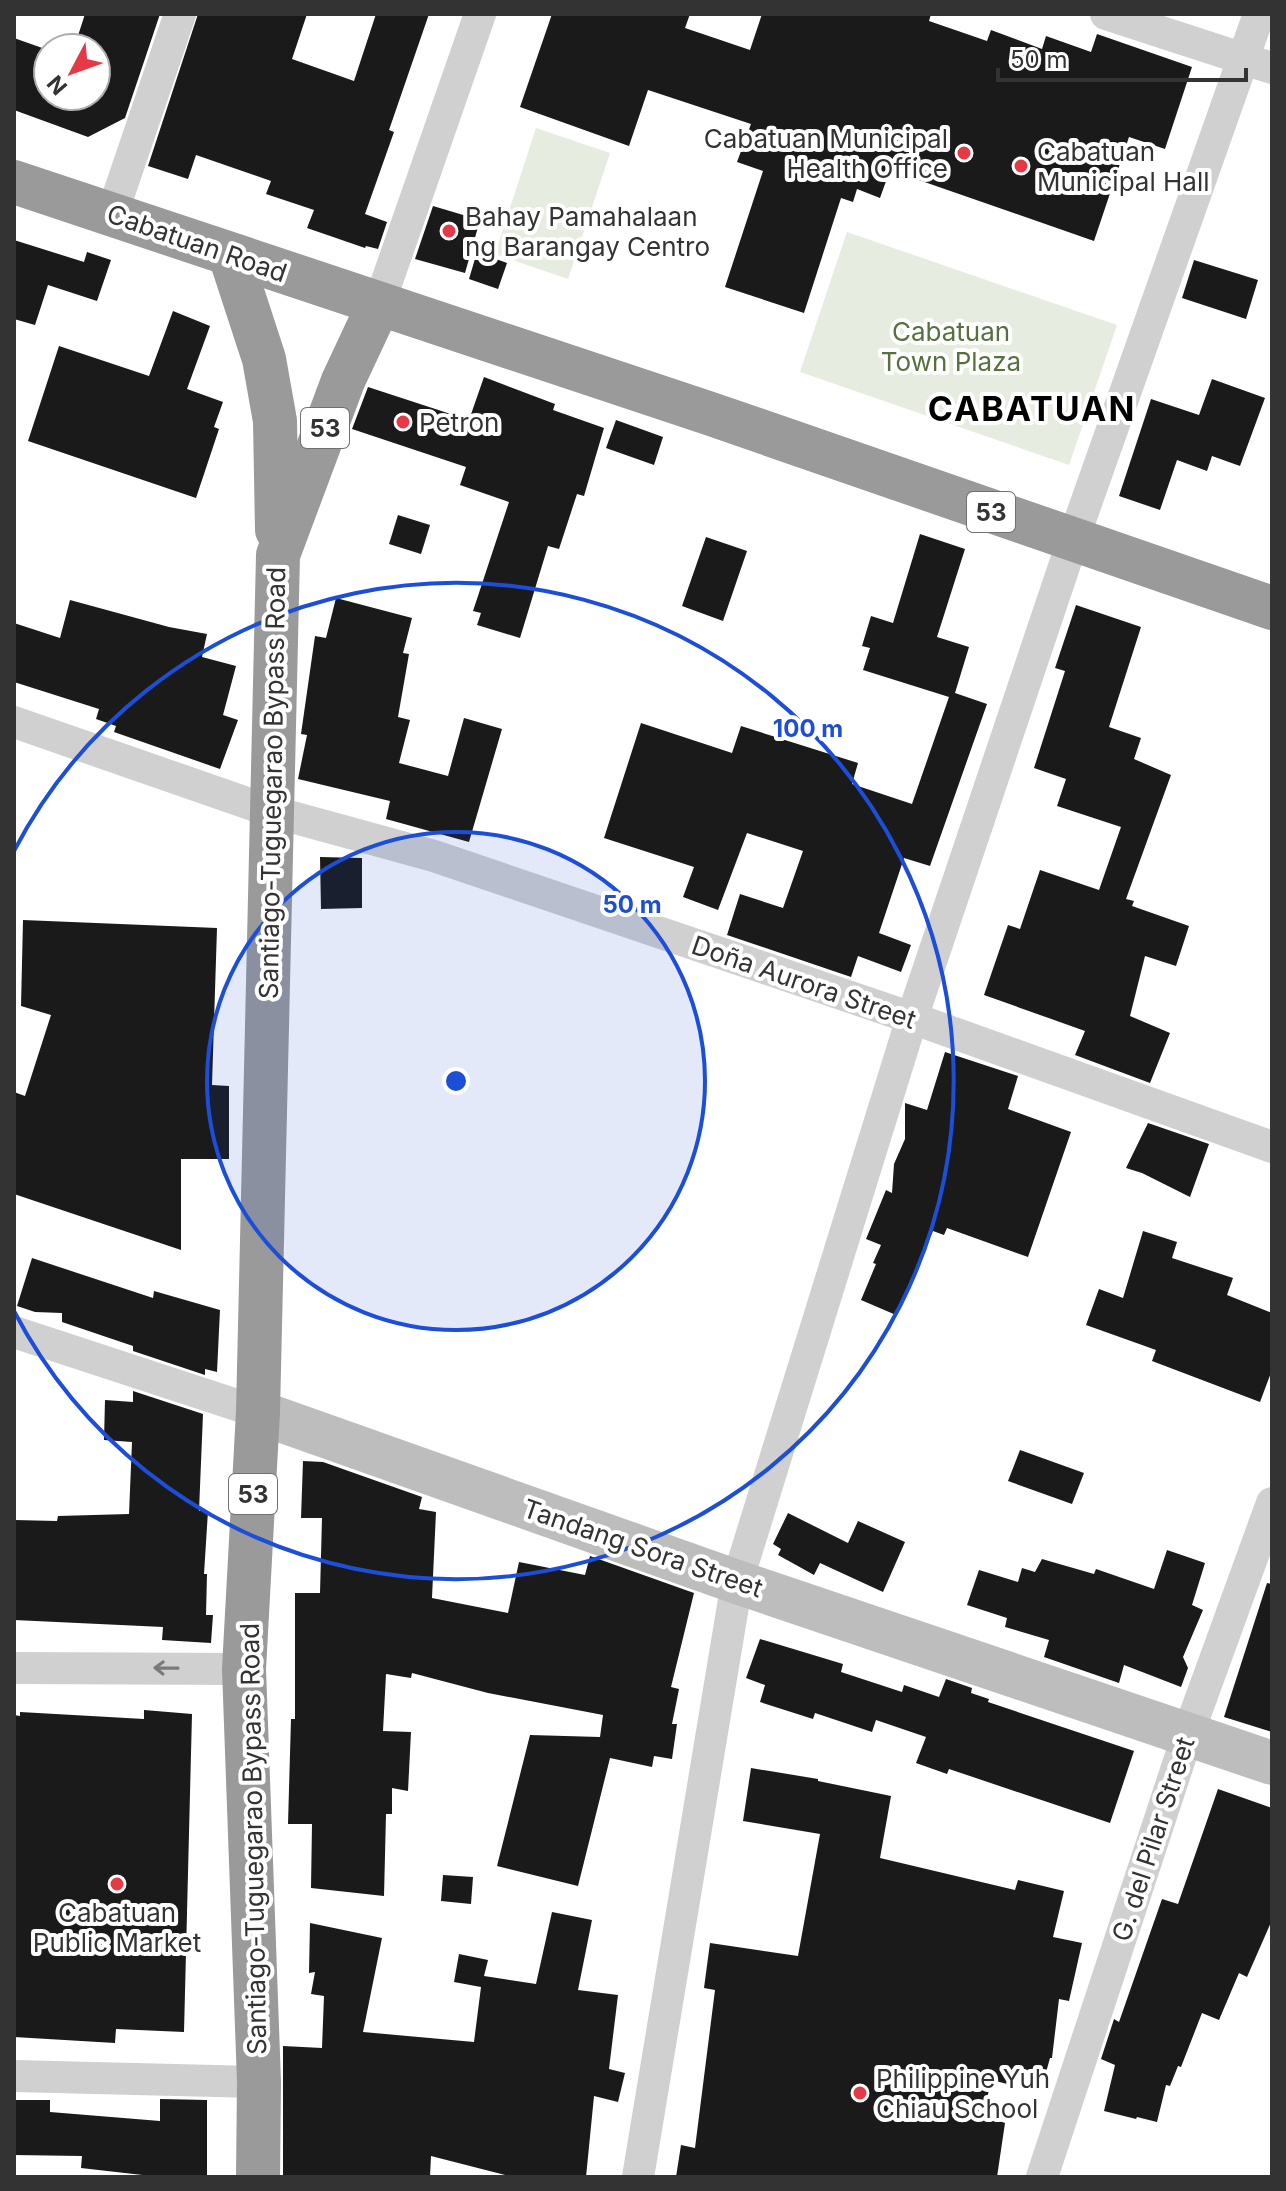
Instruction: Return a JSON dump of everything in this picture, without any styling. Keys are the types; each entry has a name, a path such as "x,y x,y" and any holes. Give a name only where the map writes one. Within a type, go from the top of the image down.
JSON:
{"highway":[{"name":"Cabatuan Road","path":"14,182 379,304"},
{"path":"230,255 264,359 275,421 278,555"},
{"name":"53","path":"379,304 711,414 1272,608"},
{"name":"Santiago-Tuguegarao Bypass Road","path":"258,2177 259,2082 244,1669 258,1412 278,555 343,381 379,304"}],"street":[{"path":"112,214 180,14"},
{"path":"379,304 480,14"},
{"path":"1106,14 1258,63"},
{"path":"638,2177 737,1582 912,1018 1073,540 1258,63 1259,14"},
{"name":"Doña Aurora Street","path":"14,722 270,811 434,856 912,1018 1272,1147"},
{"name":"Tandang Sora Street","path":"14,1332 258,1412 737,1582 1272,1763"},
{"name":"G. del Pilar Street","path":"1042,2177 1188,1734 1272,1503"},
{"path":"14,1668 244,1669"},
{"path":"14,2076 259,2082"}],"green space":[{"path":"536,128 610,153 568,279 495,254"},
{"name":"Cabatuan Town Plaza","path":"847,232 1117,325 1069,465 800,372"}],"building":[{"path":"85,14 160,14 125,118 88,137 14,110 14,38 32,44 32,112 112,112 112,32 79,32"},
{"path":"198,14 307,14 292,59 354,81 376,14 429,14 389,130 394,132 365,214 387,222 378,249 365,248 307,228 314,210 266,194 271,181 196,155 188,179 148,166"},
{"path":"552,14 690,14 685,28 750,50 762,14 931,14 929,21 987,41 991,30 1042,49 1046,36 1091,52 1097,34 1192,67 1165,149 1129,137 1094,241 890,170 880,198 857,189 853,202 841,198 804,313 725,287 763,171 737,162 751,124 648,90 629,146 520,107"},
{"name":"Bahay Pamahalaan ng Barangay Centro","path":"433,206 480,220 465,273 415,259"},
{"path":"14,240 84,262 87,252 111,260 97,301 48,285 35,325 14,319"},
{"path":"477,252 507,263 498,289 469,279"},
{"path":"1194,260 1258,280 1246,319 1182,298"},
{"path":"173,311 210,326 187,389 223,402 214,427 219,429 196,498 28,441 59,346 149,376"},
{"path":"484,377 555,404 553,410 604,428 584,496 577,494 559,549 548,546 520,638 477,625 481,613 473,611 509,502 460,485 466,467 352,429 368,387 469,420"},
{"path":"1212,379 1265,398 1240,466 1212,456 1207,471 1177,460 1160,510 1119,496 1151,399 1199,415"},
{"path":"616,420 663,437 654,465 606,448"},
{"path":"398,515 430,525 421,554 389,544"},
{"path":"920,534 965,549 937,637 969,647 955,693 987,704 930,866 904,858 879,933 911,945 901,972 858,956 851,977 727,935 740,894 783,908 803,851 747,833 718,910 683,897 694,867 604,838 641,723 732,753 741,726 858,763 852,784 912,804 949,697 863,670 870,648 862,646 871,616 893,623"},
{"path":"706,537 747,551 723,621 682,606"},
{"path":"336,598 412,618 403,653 409,654 398,717 410,720 399,763 448,776 464,718 502,729 469,842 386,819 390,801 298,779 307,735 301,734 315,636 326,638"},
{"path":"70,600 207,634 202,657 236,666 223,715 238,720 220,769 114,732 116,726 96,719 99,709 14,682 14,623 60,638"},
{"path":"1076,605 1141,627 1109,727 1141,738 1134,759 1171,775 1126,899 1134,901 1132,906 1189,926 1176,966 1145,956 1130,1016 1170,1033 1150,1083 1075,1055 1085,1031 984,995 1008,925 1020,929 1040,870 1099,890 1121,827 1057,806 1066,779 1034,768 1065,671 1055,668"},
{"path":"320,857 362,858 362,908 321,909"},
{"path":"23,920 217,928 212,1085 229,1086 229,1159 181,1159 181,1250 14,1194 14,1092 25,1096 51,1015 21,1006"},
{"path":"945,1052 1018,1076 1008,1109 1071,1132 1028,1257 947,1228 944,1235 933,1231 896,1315 861,1300 881,1245 866,1239 886,1190 892,1193 894,1164 905,1139 905,1103 927,1110"},
{"path":"1148,1123 1209,1144 1190,1197 1126,1168"},
{"path":"1143,1231 1177,1242 1172,1258 1233,1278 1227,1295 1272,1313 1272,1370 1260,1402 1152,1361 1156,1350 1086,1325 1099,1289 1123,1298"},
{"path":"32,1258 153,1298 154,1291 220,1310 217,1372 205,1369 205,1375 133,1351 133,1346 62,1322 62,1313 35,1312 17,1306"},
{"path":"133,1391 203,1414 199,1511 208,1511 204,1574 207,1574 206,1615 213,1615 211,1643 162,1640 163,1627 14,1620 14,1520 57,1521 58,1516 129,1514 132,1442 104,1440 105,1400 133,1402"},
{"path":"1020,1450 1084,1473 1072,1504 1008,1481"},
{"path":"303,1461 323,1462 422,1497 419,1509 436,1512 432,1598 508,1613 519,1562 585,1575 590,1556 694,1593 671,1687 679,1689 672,1724 677,1724 672,1759 654,1756 652,1767 610,1758 578,1886 497,1866 530,1735 600,1737 603,1715 488,1693 412,1673 411,1678 386,1674 383,1731 411,1732 408,1791 392,1788 392,1814 386,1814 384,1896 311,1888 312,1824 288,1824 291,1719 295,1719 295,1593 320,1593 322,1518 301,1518"},
{"path":"788,1513 848,1543 858,1521 905,1542 883,1592 820,1563 814,1575 778,1555 781,1549 773,1544"},
{"path":"1167,1550 1205,1563 1192,1605 1203,1610 1183,1657 1188,1668 1181,1687 1124,1665 1119,1683 1044,1657 1049,1640 1005,1627 1007,1618 967,1605 979,1570 1018,1582 1022,1568 1035,1572 1042,1559 1094,1574 1096,1569 1154,1589"},
{"path":"1267,1583 1272,1584 1272,1732 1224,1717"},
{"path":"760,1639 843,1664 841,1672 902,1692 904,1685 939,1697 946,1679 972,1688 971,1693 989,1699 988,1702 1134,1751 1110,1823 949,1769 947,1774 916,1763 926,1737 876,1720 872,1732 815,1713 813,1719 760,1702 765,1685 746,1678"},
{"name":"Cabatuan Public Market","path":"144,1710 192,1714 184,2032 116,2029 115,2043 14,2037 14,1715 20,1716 20,1712 144,1719"},
{"name":"Philippine Yuh Chiau School","path":"751,1768 891,1796 880,1858 1015,1890 1018,1880 1064,1891 1053,1937 1082,1943 1069,2001 1059,1999 1052,2058 1043,2083 1013,2073 1011,2085 992,2080 982,2115 1005,2123 997,2177 676,2177 681,2145 695,2148 715,1990 704,1988 710,1943 798,1956 820,1834 743,1821"},
{"path":"1218,1789 1272,1808 1272,1920 1247,1977 1239,1973 1219,2020 1202,2013 1181,2067 1178,2066 1170,2086 1166,2085 1157,2122 1104,2111 1115,2065 1101,2059 1114,2019 1119,2022 1162,1899 1178,1904"},
{"path":"443,1875 473,1877 471,1904 441,1901"},
{"path":"552,1912 592,1920 578,1990 618,1995 609,2069 625,2073 618,2102 594,2096 586,2177 513,2177 431,2156 430,2177 283,2177 283,2046 322,2048 324,1996 311,1994 315,1972 309,1973 310,1923 382,1938 363,2032 474,2042 481,1987 454,1982 459,1954 488,1960 484,1976 536,1984"},
{"path":"160,2099 207,2100 207,2177 160,2177 81,2168 82,2156 14,2155 14,2100 50,2100 50,2112 160,2121"}],"place":[{"name":"Cabatuan Municipal Health Office","path":"964,153"},
{"name":"Cabatuan Municipal Hall","path":"1021,166"},
{"name":"Bahay Pamahalaan ng Barangay Centro","path":"449,231"},
{"name":"Petron","path":"403,422"},
{"name":"Cabatuan Public Market","path":"117,1884"},
{"name":"Philippine Yuh Chiau School","path":"860,2093"}],"district":[{"name":"CABATUAN","path":"1032,408"}]}
